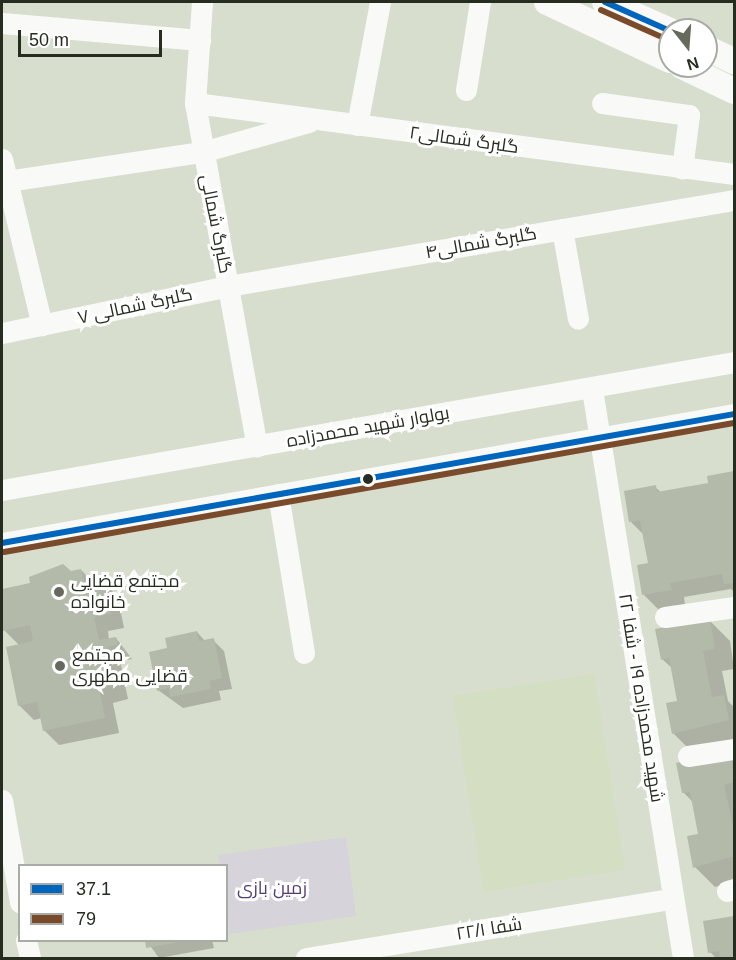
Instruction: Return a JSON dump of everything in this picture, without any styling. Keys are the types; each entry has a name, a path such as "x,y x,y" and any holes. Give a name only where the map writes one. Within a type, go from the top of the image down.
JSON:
{"main road":[{"path":"547,2 658,54"},
{"path":"605,2 658,26"},
{"path":"718,53 735,61"},
{"path":"707,78 735,91"}],"street":[{"name":"گلبرگ شمالی","path":"202,2 195,103 202,152 257,446"},
{"path":"357,125 380,2"},
{"path":"466,90 480,2"},
{"path":"2,23 200,40"},
{"name":"گلبرگ شمالی۲","path":"195,103 682,170 735,174"},
{"path":"602,103 689,115 682,170"},
{"path":"7,181 202,152 318,120"},
{"path":"2,159 7,181 9,224 42,325"},
{"name":"گلبرگ شمالی۴","path":"228,286 735,200"},
{"path":"562,229 578,319"},
{"name":"گلبرگ شمالی ۷","path":"2,333 228,286"},
{"name":"بولوار شهید محمدزاده","path":"2,490 735,362"},
{"name":"شهید محمدزاده ۱۹ - شفا ۲۲","path":"592,388 683,958"},
{"path":"2,543 735,414"},
{"path":"278,494 304,653"},
{"path":"665,618 735,607"},
{"path":"688,756 735,749"},
{"path":"2,800 6,851 18,895"},
{"name":"۲۲/۱ شفا","path":"306,958 356,955 672,899"},
{"path":"26,942 30,958"}],"shaded area":[{"path":"594,674 625,870 484,892 453,696"}],"green space":[{"name":"زمین بازی","path":"346,837 356,916 229,934 228,864 220,864 218,855"}],"building":[{"path":"734,471 734,583 724,584 722,574 670,583 672,590 642,595 637,565 648,563 640,521 629,522 624,491 656,485 657,492 708,483 707,476"},
{"name":"مجتمع قضایی مطهری","path":"63,564 71,571 81,569 85,585 104,581 111,614 94,617 99,640 116,637 118,645 107,647 114,685 99,689 105,718 43,731 37,702 18,706 6,647 33,641 30,625 3,631 2,589 30,583 29,577"},
{"path":"710,619 715,649 703,651 712,697 724,695 729,720 672,734 666,703 677,701 669,658 661,660 655,629"},
{"path":"197,631 199,641 214,638 222,678 209,681 211,689 170,697 169,688 157,691 149,652 167,648 165,638"},
{"path":"731,753 734,782 724,785 734,830 734,856 693,868 687,836 698,834 690,792 682,793 676,763"},
{"path":"734,916 734,958 720,958 719,951 708,953 703,921"},
{"path":"145,942 179,942 146,948"}],"transit line":[{"name":"37.1","path":"605,2 658,26"},
{"name":"79","path":"601,10 658,35"},
{"name":"37.1","path":"2,543 734,414"},
{"name":"79","path":"4,552 734,423"}],"place":[{"name":"مجتمع قضایی خانواده","path":"59,592"},
{"name":"مجتمع قضایی مطهری","path":"60,666"}]}
